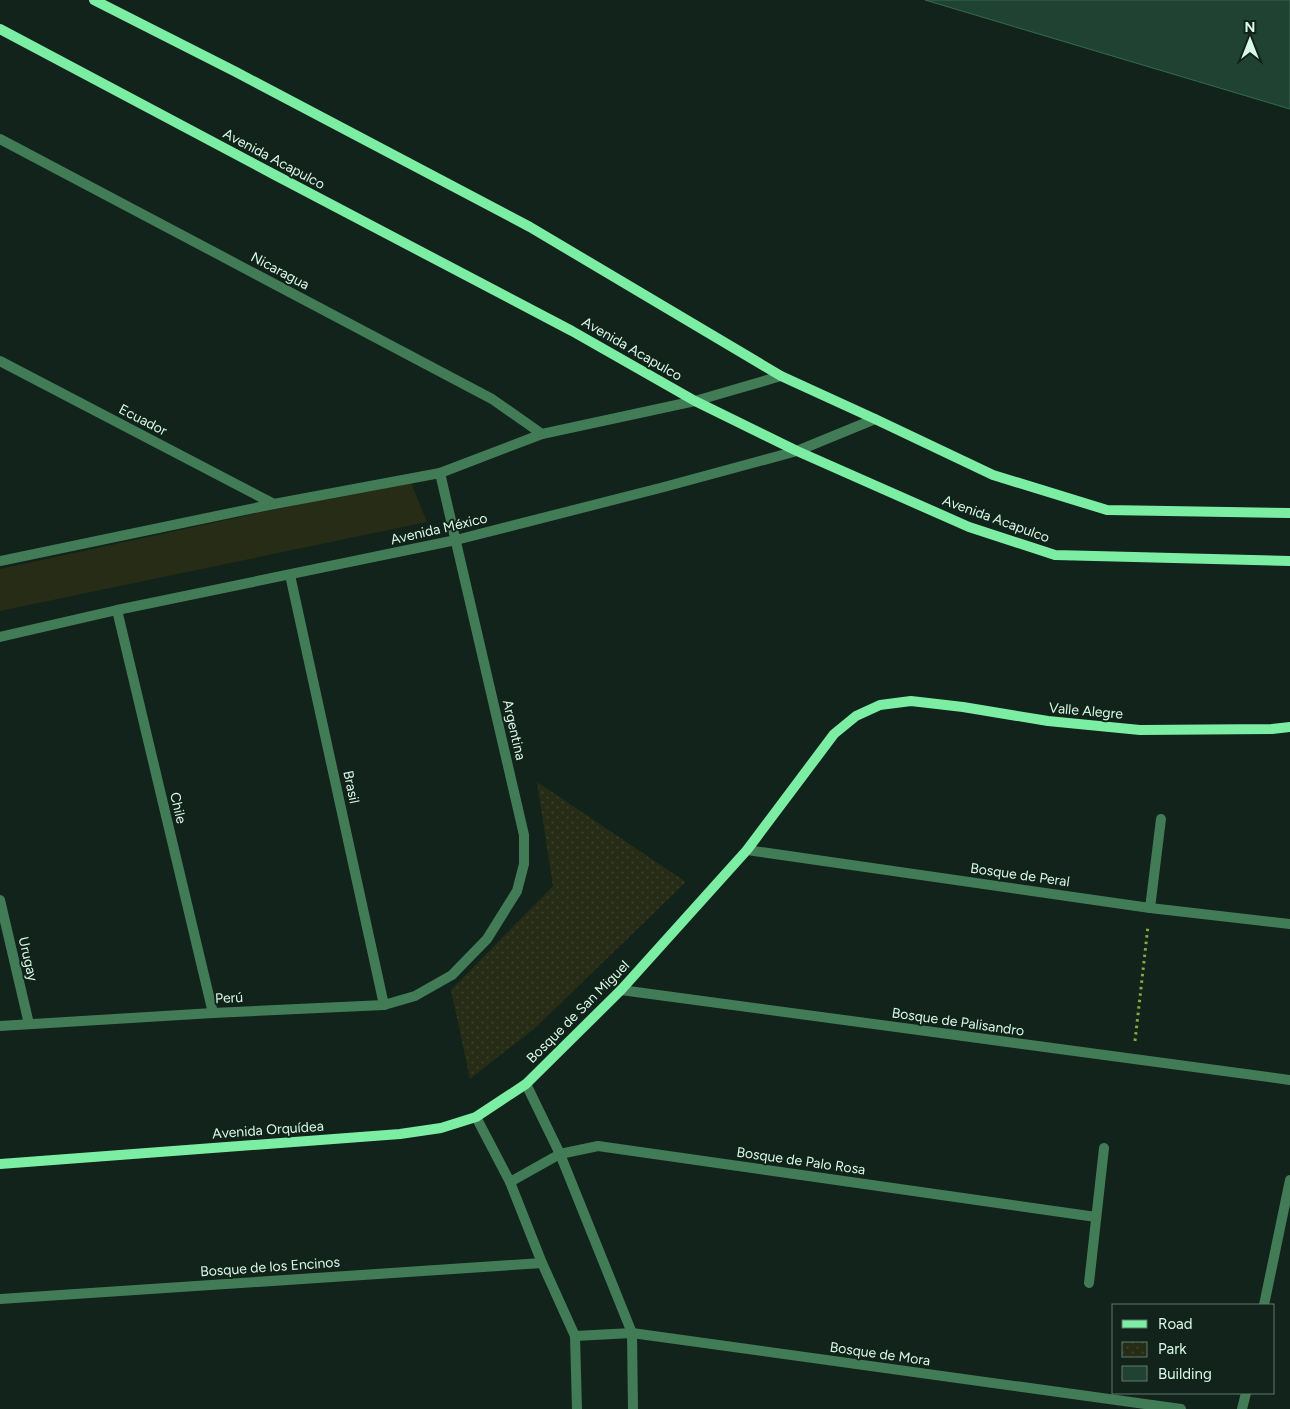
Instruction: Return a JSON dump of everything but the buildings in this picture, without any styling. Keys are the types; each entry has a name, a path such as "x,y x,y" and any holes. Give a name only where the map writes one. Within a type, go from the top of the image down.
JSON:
{"street":[{"path":"94,0 253,81 530,227 781,376 993,475 1107,510 1290,513"},
{"name":"Avenida Acapulco","path":"0,29 275,176 572,331 695,401 797,450 969,528 1055,555 1290,561"},
{"name":"Nicaragua","path":"0,139 492,399 542,434"},
{"name":"Ecuador","path":"0,361 274,504"},
{"path":"0,372 14,368"},
{"path":"0,561 274,504 440,473 542,434 695,401 781,376"},
{"name":"Avenida México","path":"0,637 117,610 456,540 664,487 797,450 875,419"},
{"name":"Argentina","path":"440,473 524,834 524,864 517,891 487,940 452,975"},
{"name":"Brasil","path":"290,574 384,1005"},
{"name":"Chile","path":"117,610 213,1013"},
{"name":"Valle Alegre","path":"880,704 911,702 964,707 1048,721 1140,730 1272,729 1290,727"},
{"name":"Bosque de San Miguel","path":"633,1409 632,1333 560,1154 526,1084 622,990 748,850 834,734 856,716 880,704"},
{"path":"1150,908 1161,818"},
{"name":"Bosque de Peral","path":"748,850 1150,908 1290,924"},
{"name":"Urugay","path":"0,900 29,1024"},
{"name":"Perú","path":"0,1026 384,1005 415,996 452,975"},
{"name":"Bosque de Palisandro","path":"622,990 1290,1080"},
{"name":"Avenida Orquídea","path":"0,1164 400,1134 442,1128 476,1116 526,1084"},
{"path":"476,1116 510,1182 542,1262 575,1336 577,1409"},
{"name":"Bosque de Palo Rosa","path":"510,1182 560,1154 598,1146 1096,1217"},
{"path":"1089,1283 1104,1148"},
{"path":"1264,1304 1290,1180"},
{"name":"Bosque de los Encinos","path":"0,1299 542,1262"},
{"name":"Bosque de Mora","path":"575,1336 632,1333 1181,1409"},
{"path":"1242,1409 1246,1394"}],"path":[{"path":"1132,1060 1150,908"}],"green space":[{"path":"410,480 427,522 0,611 0,569"},
{"path":"537,782 686,882 535,1028 470,1079 451,990 553,886"}]}
